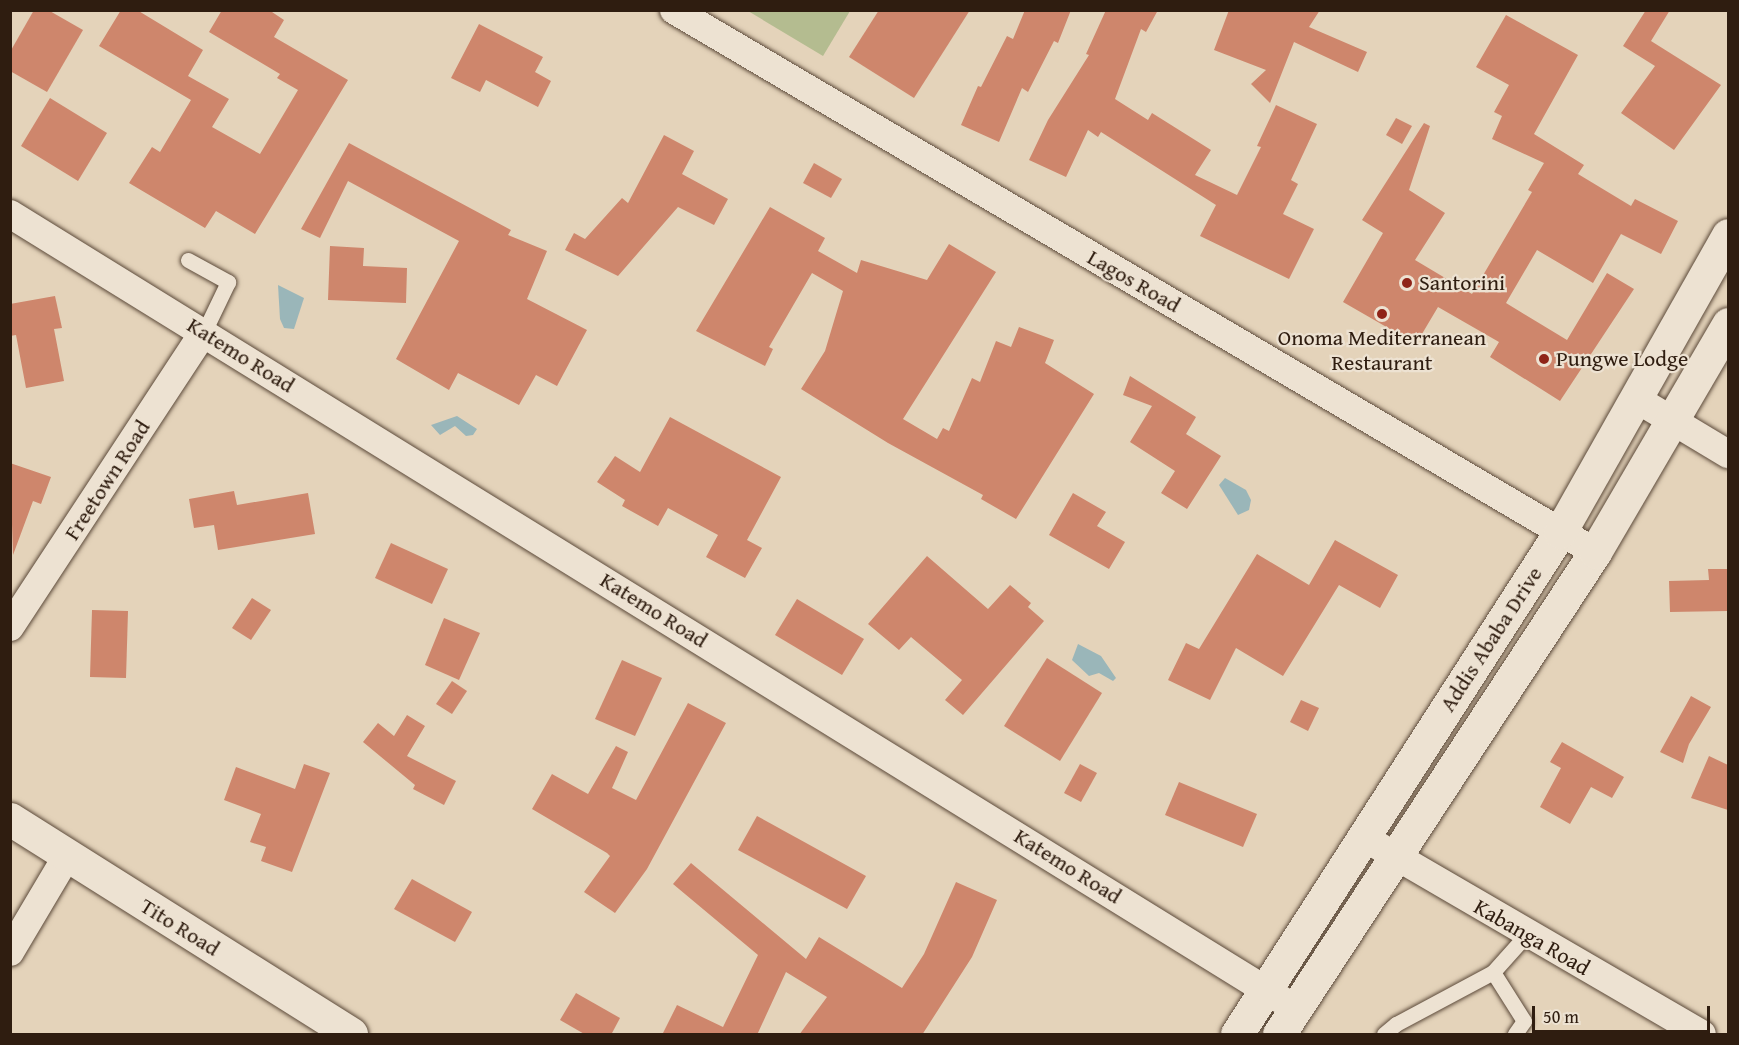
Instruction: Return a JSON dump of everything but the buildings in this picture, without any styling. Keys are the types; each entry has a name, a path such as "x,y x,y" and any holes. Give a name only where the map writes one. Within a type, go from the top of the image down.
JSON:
{"main road":[{"name":"Addis Ababa Drive","path":"1237,1035 1560,532 1638,400 1728,235"},
{"name":"Addis Ababa Drive","path":"1288,1022 1595,552 1674,421 1728,324"},
{"name":"Tito Road","path":"10,819 351,1035"}],"street":[{"name":"Lagos Road","path":"674,10 1595,552"},
{"name":"Katemo Road","path":"10,214 1267,989 1288,1022"},
{"name":"Freetown Road","path":"10,627 204,332"},
{"path":"1638,400 1728,454"},
{"name":"Kabanga Road","path":"1363,837 1394,859 1702,1035"},
{"path":"10,952 66,856"}],"lane":[{"path":"188,260 228,282 204,332"},
{"path":"1384,1035 1396,1024 1492,972 1527,934"},
{"path":"1492,972 1524,1021 1515,1035"}],"green space":[{"path":"748,11 850,11 823,56"}],"water":[{"path":"278,285 304,298 294,329 284,328 280,319"},
{"path":"457,416 477,429 473,435 466,436 455,426 440,435 431,425"},
{"path":"1225,478 1246,490 1251,500 1249,510 1238,515 1219,485"},
{"path":"1078,644 1101,656 1116,678 1113,681 1099,673 1089,676 1072,660"}],"place":[{"name":"Santorini","path":"1407,283"},
{"name":"Onoma Mediterranean Restaurant","path":"1382,314"},
{"name":"Pungwe Lodge","path":"1544,359"}]}
